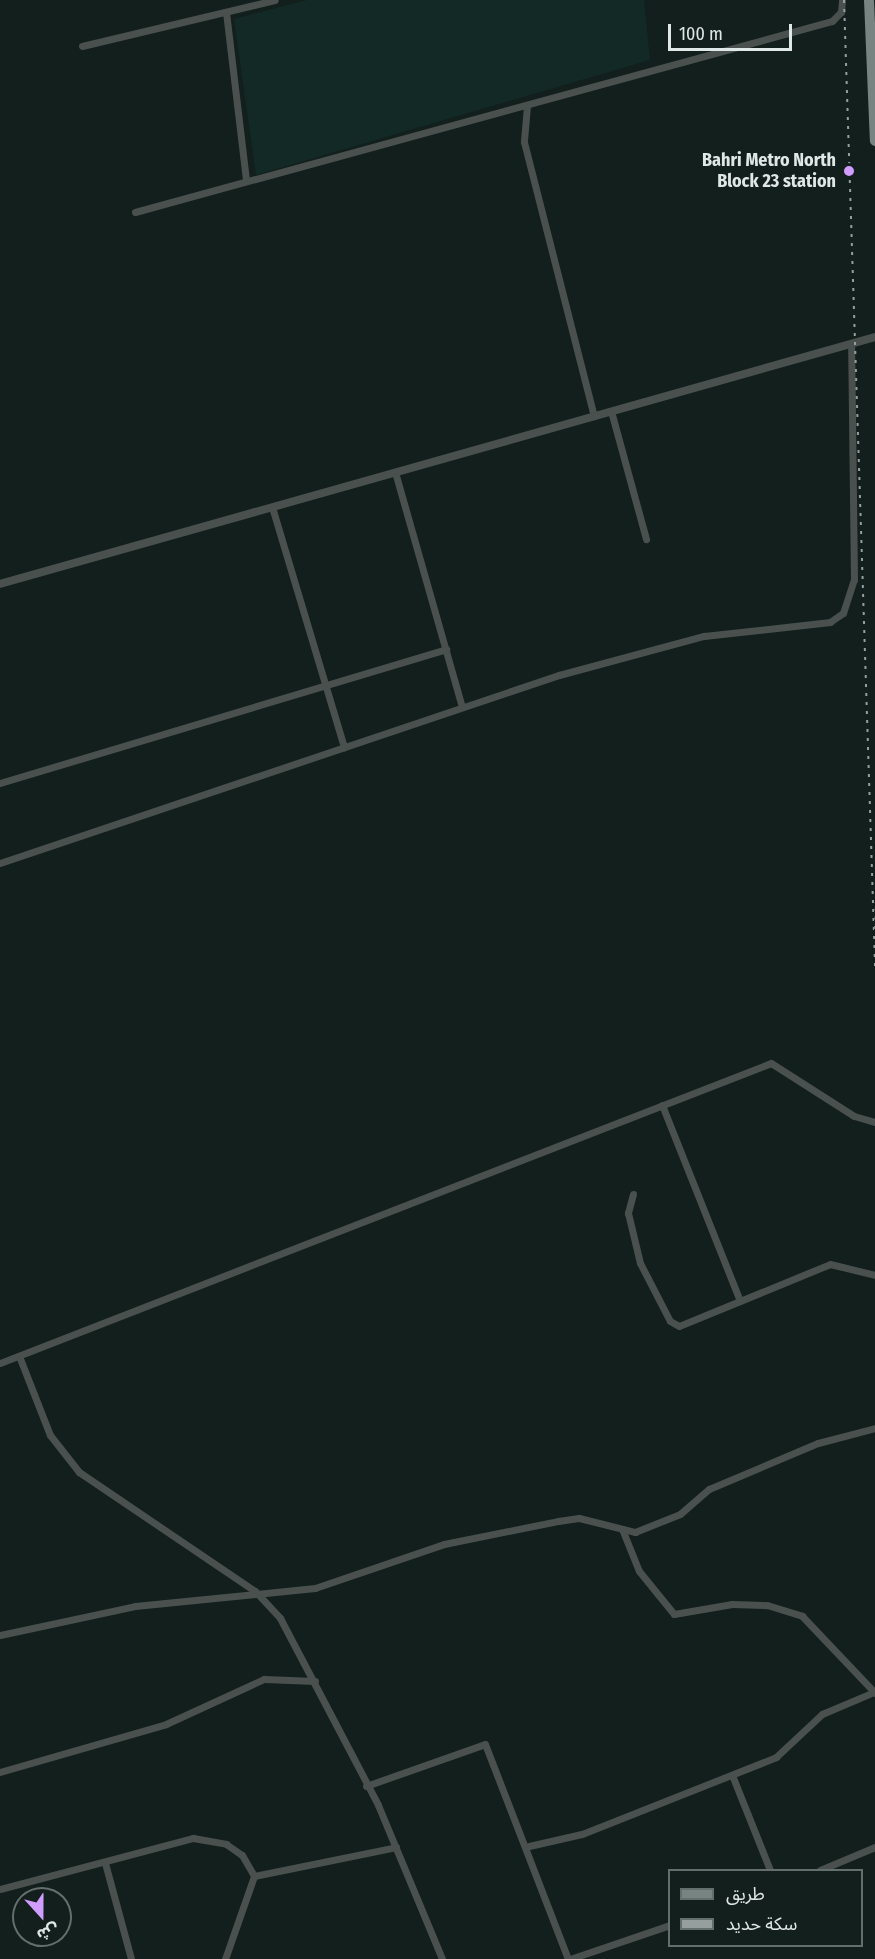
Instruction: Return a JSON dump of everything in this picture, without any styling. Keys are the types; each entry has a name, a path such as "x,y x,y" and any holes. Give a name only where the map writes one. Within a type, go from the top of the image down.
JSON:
{"main road":[{"path":"869,0 875,141"}],"street":[{"path":"82,46 275,0"},
{"path":"135,212 246,179 527,106 832,21 841,12 842,0"},
{"path":"226,12 246,179"},
{"path":"527,106 524,142 594,416"},
{"path":"0,584 611,411 851,347 875,337"},
{"path":"0,863 462,707 671,645 830,622 843,613 854,580 851,347"},
{"path":"611,411 646,539"},
{"path":"395,472 462,707"},
{"path":"272,507 344,747"},
{"path":"0,783 446,649"},
{"path":"0,1363 771,1063 854,1116 875,1122"},
{"path":"662,1105 740,1301"},
{"path":"633,1194 630,1231 670,1321 679,1326 830,1264 875,1275"},
{"path":"19,1356 50,1435 78,1472 255,1591 280,1618 315,1681 396,1847 442,1959"},
{"path":"0,1635 135,1606 255,1591 315,1588 444,1545 558,1521 579,1518 635,1532 680,1514 709,1490 818,1443 875,1428"},
{"path":"528,1846 582,1834 776,1757 842,1703 875,1692 802,1616 767,1605 732,1604 674,1614 639,1571 622,1529"},
{"path":"0,1772 166,1724 264,1679 315,1681"},
{"path":"366,1786 485,1744 528,1846 569,1959 668,1926"},
{"path":"732,1774 770,1869"},
{"path":"0,1889 105,1863 175,1840 211,1838 242,1855 254,1876 225,1959"},
{"path":"254,1876 396,1847"},
{"path":"822,1869 875,1847"},
{"path":"105,1863 131,1959"}],"shaded area":[{"path":"307,0 644,0 650,60 256,175 234,19"}],"railway":[{"path":"844,0 875,967"}],"place":[{"name":"Bahri Metro North Block 23 station","path":"849,171"}]}
